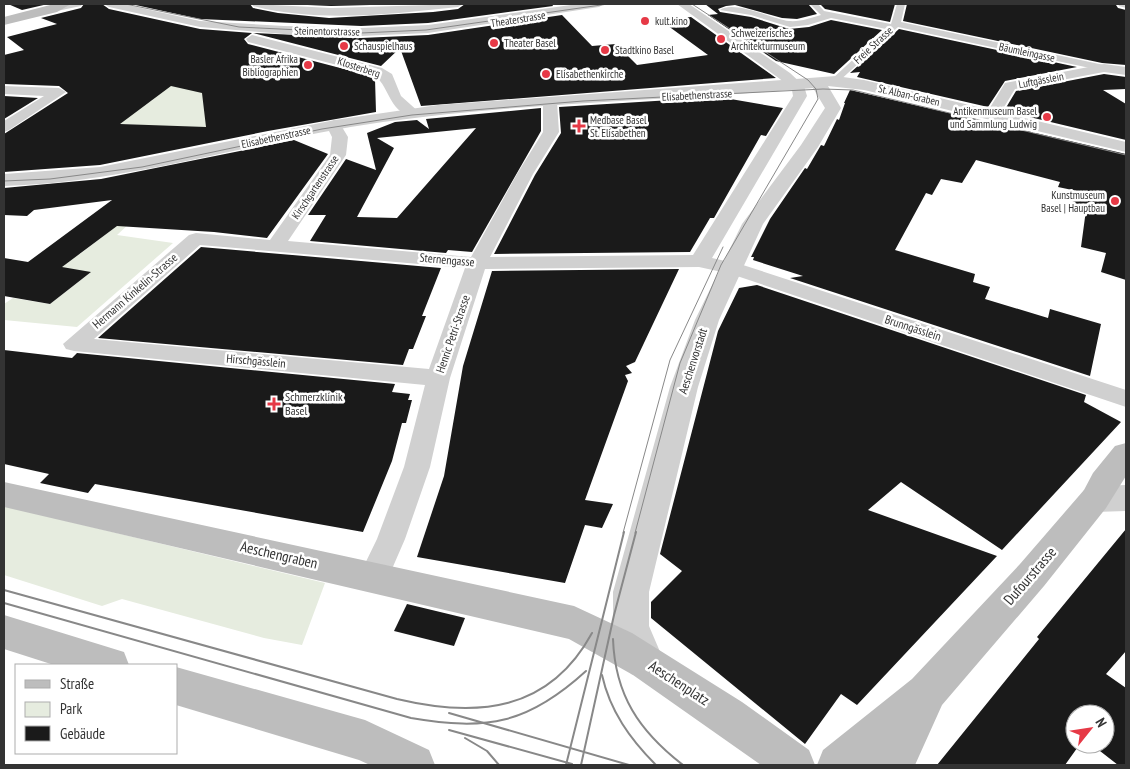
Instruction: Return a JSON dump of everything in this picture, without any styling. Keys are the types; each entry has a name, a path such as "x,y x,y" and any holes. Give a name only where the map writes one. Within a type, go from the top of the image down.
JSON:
{"main road":[{"path":"4,11 35,4"},
{"path":"4,21 58,6"},
{"name":"Dufourstrasse","path":"838,765 926,693 1032,575 1111,499 1104,482 1126,454"},
{"name":"Aeschengraben","path":"4,494 555,617"},
{"name":"Aeschenplatz","path":"555,617 609,639 645,661 760,737 794,765"},
{"path":"4,632 107,664"},
{"path":"178,687 365,741 410,763"},
{"name":"Dufourstrasse","path":"892,765 907,738 926,693"}],"street":[{"path":"58,6 77,4"},
{"name":"Steinentorstrasse","path":"109,4 185,22 303,31 414,30"},
{"name":"Steinentorstrasse","path":"154,4 240,26"},
{"path":"258,4 282,8 333,10 458,4"},
{"name":"Theaterstrasse","path":"414,30 517,20 592,8 599,4"},
{"path":"682,4 798,88"},
{"path":"814,4 818,11 831,15"},
{"name":"Freie Strasse","path":"830,87 894,26 900,14 901,4"},
{"path":"414,30 426,5"},
{"path":"723,13 752,13 759,11 761,7"},
{"path":"752,13 790,24 808,22 831,15"},
{"name":"Bäumleingasse","path":"900,14 928,30"},
{"name":"Bäumleingasse","path":"831,15 928,30 1104,68 1126,71"},
{"name":"Steinentorstrasse","path":"240,26 234,31 237,35 315,55"},
{"name":"Klosterberg","path":"315,55 382,74 389,80 395,98 413,113"},
{"name":"Luftgässlein","path":"993,114 1010,86 1104,68"},
{"name":"St. Alban-Graben","path":"830,87 855,83 993,114 1126,147"},
{"name":"Elisabethenstrasse","path":"4,180 62,178 121,171 334,125 413,113 550,102 830,87"},
{"name":"Aeschenvorstadt","path":"714,264 753,224 809,147 833,108 830,87"},
{"name":"St. Alban-Graben","path":"830,87 1126,156"},
{"name":"Aeschenvorstadt","path":"645,661 631,626 631,592 684,387 707,320 714,264 797,104 798,88"},
{"path":"4,90 59,92 4,127"},
{"name":"Henric Petri-Strasse","path":"374,576 391,539 417,467 438,378 478,263 525,174 551,132 550,102"},
{"name":"Kirschgartenstrasse","path":"274,246 338,155 340,137 334,125"},
{"name":"Sternengasse","path":"196,239 478,263 714,264"},
{"name":"Hermann Kinkelin-Strasse","path":"74,344 196,239"},
{"name":"Brunngässlein","path":"714,264 1126,399"},
{"name":"Hirschgässlein","path":"74,344 438,378"}],"green space":[{"path":"211,64 217,91 205,115 208,129 105,123 153,100 131,95"},
{"path":"124,220 132,221 117,235 173,243 77,327 4,320 4,304 13,298 50,304 90,273 50,265 68,252 80,254"},
{"path":"4,506 325,583 302,645 264,638 122,599 102,606 4,575"}],"building":[{"path":"8,4 48,4 22,10"},
{"path":"84,4 102,4 109,9 200,29 252,33 244,39 248,44 371,76 375,79 376,112 268,131 100,165 4,172 4,134 68,93 59,86 4,84 4,55 24,50 7,37 57,24 41,18 81,8","holes":["171,86 202,93 206,127 120,124"]},
{"path":"131,4 250,4 253,8 278,13 329,18 433,12 458,9 465,4 552,4 553,6 428,23 361,26 200,19"},
{"path":"284,4 409,4 331,6"},
{"path":"705,4 808,4 817,14 797,19 782,18 735,5 718,9 720,12 751,17 789,29 809,27 831,20 882,30 834,74 776,61 708,15 718,14"},
{"path":"820,4 895,4 890,22 825,9"},
{"path":"907,4 1116,5 1118,8 1126,10 1126,65 1102,63 903,21"},
{"path":"562,15 592,46 616,44 637,65 708,55 660,20 691,17 776,78 421,106 400,48 381,66 253,33 361,38 428,35"},
{"path":"899,29 1077,67 1005,81 988,107 857,77 860,72 850,73"},
{"path":"1104,74 1126,77 1126,89 1103,90 1126,104 1126,140 1004,111 1016,91"},
{"path":"850,90 1126,154 1126,280 1101,272 1106,253 1081,247 1086,210 1071,206 1077,191 1058,187 1060,182 976,160 962,183 941,179 932,195 926,193 895,250 975,274 973,282 990,287 985,299 1048,318 1050,309 1101,324 1090,376 790,278 803,276 753,260 754,257 751,257 770,219 805,168 807,169 821,145 824,146 837,119 839,120"},
{"path":"4,96 38,98 4,119"},
{"path":"719,97 783,108 766,136 761,135 714,218 710,218 690,252 494,254 535,175 561,133 559,107"},
{"path":"541,108 541,131 472,252 448,250 446,253 310,241 326,215 308,215 346,159 376,170 367,133 395,122 417,120 429,129 426,119","holes":["476,128 397,218 357,217 394,148 377,138"]},
{"path":"294,140 328,154 267,238 214,232 117,226 62,267 91,272 50,304 4,296 4,258 28,262 112,200 34,210 27,216 4,215 4,188 101,179"},
{"path":"201,247 441,268 422,316 426,316 413,349 409,349 403,365 98,338"},
{"path":"679,269 635,362 626,366 632,373 625,375 628,381 585,500 613,504 602,528 585,525 565,583 417,557 444,476 463,366 492,271"},
{"path":"757,285 1086,395 1084,402 1121,422 1002,550 901,482 868,510 997,556 857,705 841,694 805,744 651,618 651,602 682,571 660,554 718,331 739,288"},
{"path":"4,350 72,358 77,353 395,384 392,392 410,394 408,400 412,400 406,423 402,423 392,461 363,532 95,484 88,493 40,483 49,474 4,464"},
{"path":"1126,529 1126,651 1106,674 1126,688 1126,765 1118,765 1104,754 1115,754 1115,704 1065,704 1065,754 1073,754 1065,765 937,765 1039,639 1037,637"},
{"path":"407,604 465,618 454,646 394,631"}],"tram line":[{"path":"125,4 239,27 361,33 426,30 608,4"},
{"path":"692,4 808,80 816,89"},
{"path":"4,181 50,179 142,167 322,129 412,115 583,101 816,89"},
{"path":"635,533 680,363 721,265 818,99 816,89"},
{"path":"816,89 853,90 1126,155"},
{"path":"623,533 670,360 723,247"},
{"path":"570,748 624,532"},
{"path":"584,752 614,615 636,532"},
{"path":"4,590 397,699 455,708 483,707 508,703 532,694 555,679 575,659 592,633"},
{"path":"4,603 411,718 462,724 484,723"},
{"path":"613,639 619,678 624,695 632,710 654,739 683,765"},
{"path":"484,723 525,713 545,703 586,671"},
{"path":"602,675 610,701 622,724 656,765"},
{"path":"449,713 484,723"},
{"path":"484,723 570,748"},
{"path":"449,730 567,763"},
{"path":"465,738 487,751 499,765"},
{"path":"567,763 570,748"},
{"path":"570,748 584,752"},
{"path":"581,765 584,752"},
{"path":"584,752 629,765"},
{"path":"567,763 572,764"}],"place":[{"name":"kult.kino","path":"645,21"},
{"name":"Schweizerisches Architekturmuseum","path":"721,39"},
{"name":"Theater Basel","path":"494,43"},
{"name":"Schauspielhaus","path":"344,46"},
{"name":"Stadtkino Basel","path":"605,50"},
{"name":"Basler Afrika Bibliographien","path":"308,65"},
{"name":"Elisabethenkirche","path":"546,74"},
{"name":"Antikenmuseum Basel und Sammlung Ludwig","path":"1047,117"},
{"name":"Medbase Basel St. Elisabethen","path":"579,126"},
{"name":"Kunstmuseum Basel | Hauptbau","path":"1115,201"},
{"name":"Schmerzklinik Basel","path":"274,404"}]}
